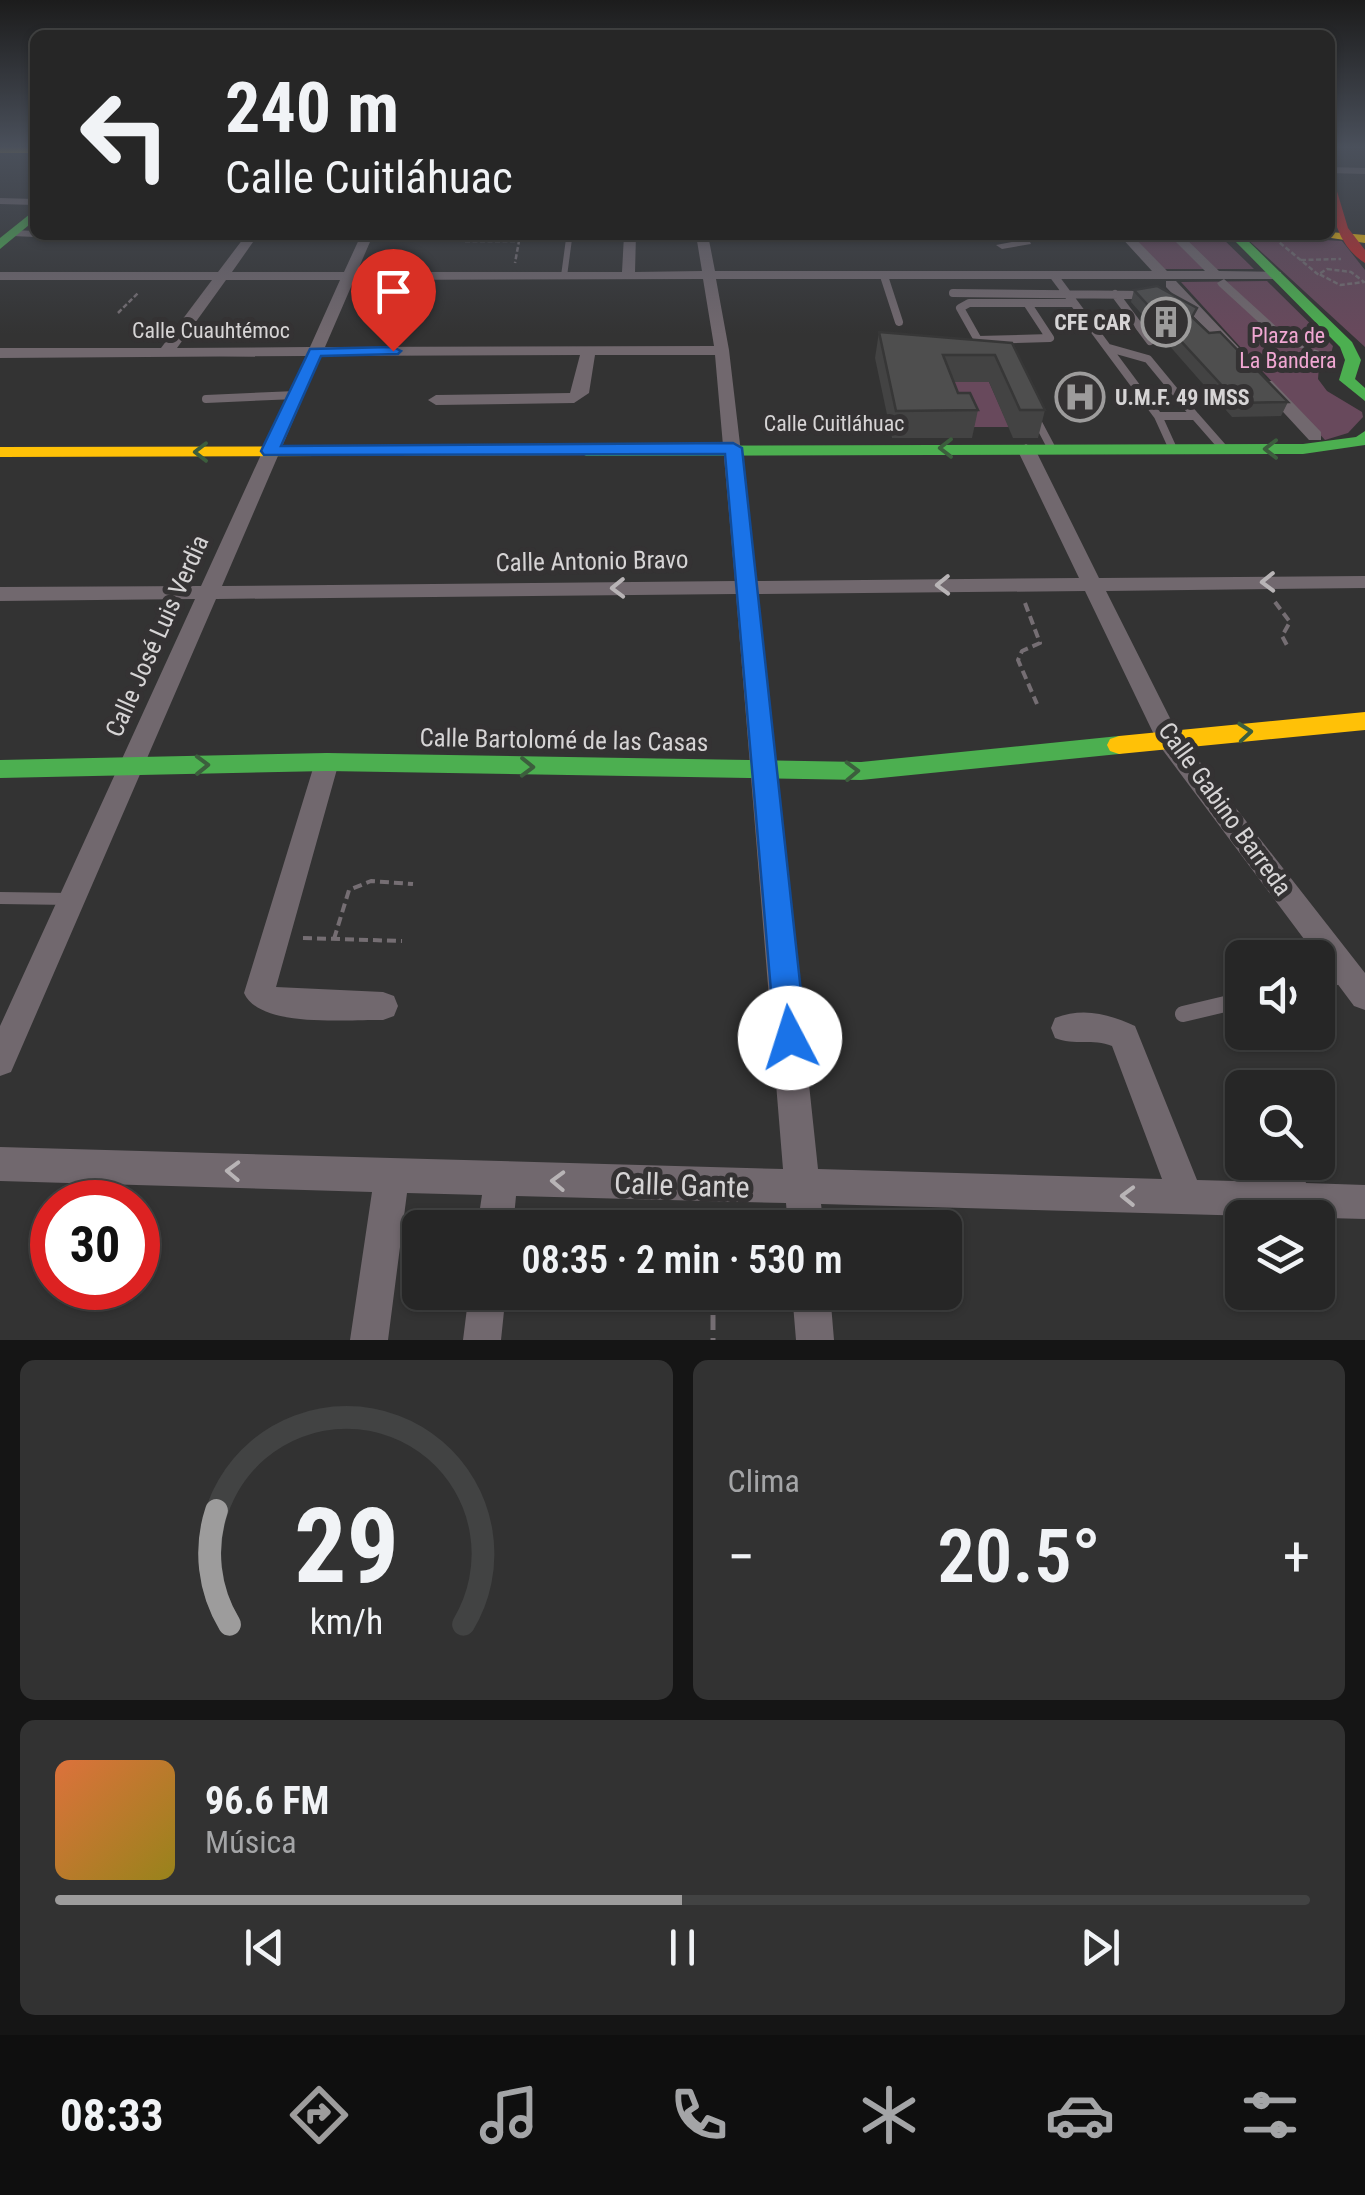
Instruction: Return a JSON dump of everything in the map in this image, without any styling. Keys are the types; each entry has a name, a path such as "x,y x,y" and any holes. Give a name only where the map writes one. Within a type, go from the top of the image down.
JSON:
{"street":[{"path":"1339,209 1352,240"},
{"path":"166,352 248,240"},
{"name":"Calle José Luis Verdia","path":"0,1061 365,240"},
{"path":"628,276 630,240"},
{"path":"703,240 722,350 733,448 767,773 805,1210"},
{"path":"1002,246 1024,244 1023,240"},
{"path":"1131,240 1246,364"},
{"path":"1180,240 1279,338"},
{"path":"1240,240 1347,344 1353,360 1347,380 1363,397"},
{"path":"0,276 1054,276 1167,280 1276,275"},
{"path":"436,400 574,398 581,393 588,350"},
{"name":"Calle Cuauhtémoc","path":"0,353 722,350"},
{"path":"1260,377 1315,436"},
{"name":"Calle Cuitláhuac","path":"0,452 1303,449 1364,443"},
{"name":"Calle Gabino Barreda","path":"1026,448 1096,584 1168,739 1365,996"},
{"name":"Calle Antonio Bravo","path":"0,594 1365,582"},
{"name":"Calle Bartolomé de las Casas","path":"0,769 327,762 767,773 861,771 1365,721"},
{"path":"327,762 259,993 265,1000 383,1006"},
{"path":"1066,1028 1100,1026 1124,1036 1187,1198"},
{"name":"Calle Gante","path":"0,1164 1295,1200"},
{"path":"369,1340 392,1176"},
{"path":"498,1210 502,1180"},
{"path":"1288,1180 1295,1200"},
{"name":"Calle Gante","path":"1335,1201 1365,1202"},
{"path":"482,1340 486,1310"},
{"path":"813,1310 815,1340"}],"lane":[{"path":"564,276 569,240"},
{"path":"884,276 899,322"},
{"path":"1054,276 1158,416 1174,449"},
{"path":"953,293 1146,295"},
{"path":"1115,294 1150,341"},
{"path":"1028,302 1050,338 978,340 960,308 969,303 1028,302 1073,303"},
{"path":"1109,348 1148,359 1224,449"},
{"path":"206,399 296,395"},
{"path":"1028,401 1052,449"},
{"path":"1158,416 1196,416"},
{"path":"0,898 71,899"},
{"path":"1335,977 1348,974"},
{"path":"1183,1014 1225,1004"}],"path":[{"path":"1276,240 1320,276 1342,285 1364,282 1362,277 1342,270 1322,270 1320,276"},
{"path":"1301,260 1352,240"},
{"path":"465,241 518,241"},
{"path":"118,313 155,276"},
{"path":"1279,338 1326,354"},
{"path":"1259,582 1290,622 1282,636 1289,650"},
{"path":"1018,584 1040,638 1036,647 1018,655 1038,704"},
{"path":"334,939 349,890 371,881 413,884"},
{"path":"273,938 402,941"},
{"path":"713,1310 713,1340"}],"green space":[{"name":"Plaza de La Bandera","path":"1137,240 1224,240 1254,269 1163,269"},
{"name":"Plaza de La Bandera","path":"1248,240 1342,241 1365,270 1365,347"},
{"name":"Plaza de La Bandera","path":"1267,281 1333,346 1330,358 1319,366 1318,379 1327,391 1362,412 1363,417 1348,433 1325,440 1181,282"},
{"path":"939,382 989,382 1009,427 967,427 953,421"}],"building":[{"path":"1157,286 1197,308 1192,317 1209,333 1220,332 1288,402 1238,403 1134,290"},
{"path":"879,332 1012,343 1045,410 1020,410 995,355 943,355 958,393 970,393 978,410 896,411"}],"traffic: fast":[{"path":"0,245 30,218"},
{"path":"1240,240 1347,345 1353,360 1347,380 1365,396"},
{"path":"586,451 1303,449 1361,441 1365,436"},
{"path":"0,769 327,762 861,771 1119,745"}],"traffic: slow":[{"path":"1335,236 1365,239"},
{"path":"0,452 586,451"},
{"path":"1119,745 1365,721"}],"traffic: jam":[{"path":"1336,209 1342,228 1365,259"}],"place":[{"name":"CFE CAR","path":"1166,322"},
{"name":"U.M.F. 49 IMSS","path":"1080,397"}],"route":[{"path":"393,351 315,352 270,451 733,448 790,1038"}]}
